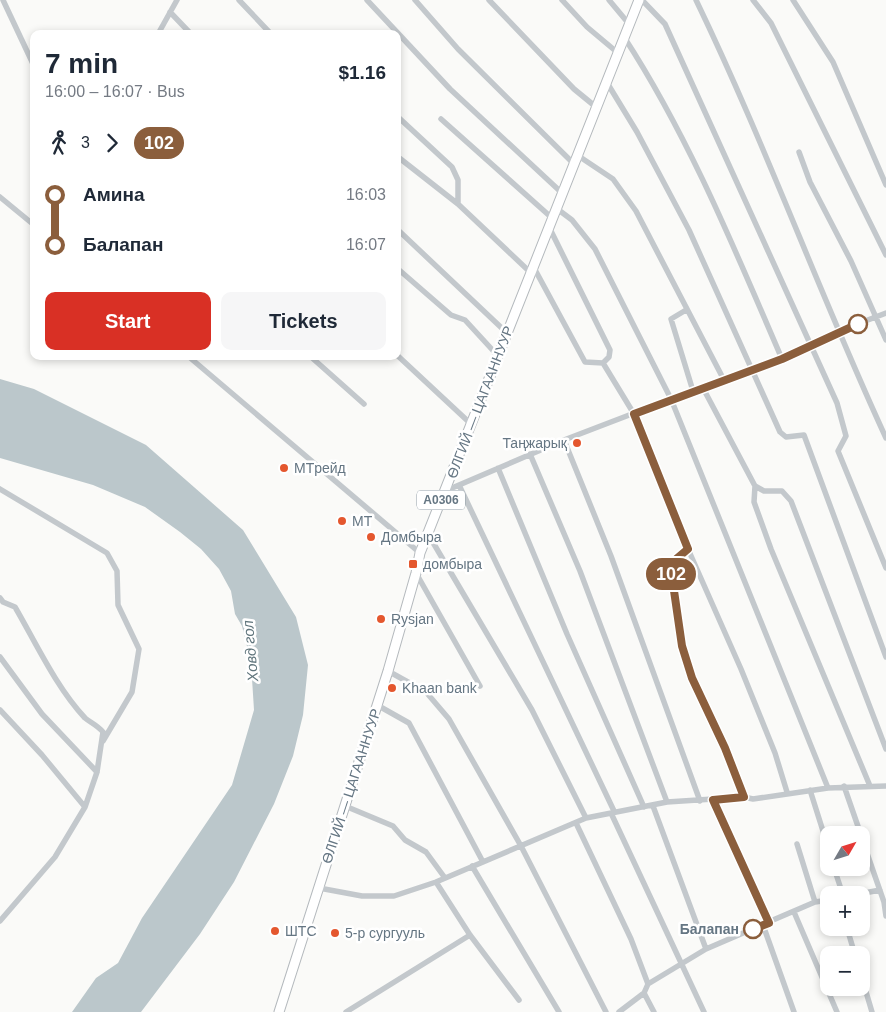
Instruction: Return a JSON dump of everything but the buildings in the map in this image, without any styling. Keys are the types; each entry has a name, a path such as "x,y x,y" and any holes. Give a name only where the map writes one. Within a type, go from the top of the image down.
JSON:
{"highway":[{"name":"ӨЛГИЙ — ЦАГААННУУР","path":"279,1012 388,671 420,553 548,227 640,0"}],"street":[{"path":"3,0 30,57"},
{"path":"160,30 177,0"},
{"path":"239,0 267,30"},
{"path":"367,0 395,30"},
{"path":"415,0 458,49 575,160 613,179 636,211 725,382"},
{"path":"490,0 547,62 574,89 596,107"},
{"path":"562,0 587,27 618,53"},
{"path":"609,0 629,24"},
{"path":"640,0 665,24 812,344 837,403 846,436 838,451 886,568"},
{"path":"696,0 746,105 859,380 886,438"},
{"path":"753,0 771,23 886,255"},
{"path":"793,0 833,62 886,185"},
{"path":"170,12 188,30"},
{"path":"401,36 450,89 562,193"},
{"path":"624,37 646,69 696,167 782,359"},
{"path":"606,82 637,132 690,230 780,432 786,437 804,435 886,657"},
{"path":"441,119 552,218"},
{"path":"401,120 452,167 458,180 458,204"},
{"path":"799,152 810,182 886,340"},
{"path":"401,159 458,204 532,269 585,362 603,363"},
{"path":"0,197 30,222"},
{"path":"556,208 572,220 595,249 671,399 828,788"},
{"path":"548,227 610,350 609,356 603,363"},
{"path":"401,233 507,333"},
{"path":"401,272 451,315 465,320 498,356"},
{"path":"686,310 671,319 693,391"},
{"path":"445,491 564,440 693,391 725,382 782,359 839,331 886,313"},
{"path":"401,359 471,424"},
{"path":"193,360 420,553"},
{"path":"314,360 364,404"},
{"path":"603,363 634,414 688,549 775,753 787,792"},
{"path":"703,388 755,486 754,502 771,549 870,786"},
{"path":"564,440 614,565 700,801"},
{"path":"530,454 580,571 667,802"},
{"path":"498,468 566,634 644,807"},
{"path":"459,485 613,812 704,1012"},
{"path":"755,486 764,491 782,491 791,502 886,749"},
{"path":"0,489 107,553 117,571 118,605 139,649 132,692 103,741"},
{"path":"428,534 532,710 586,818"},
{"path":"688,549 675,560 671,570 682,646 692,678 725,748 744,797"},
{"path":"416,573 480,686"},
{"path":"0,598 3,602 15,607 58,681 86,719 97,725 103,732 97,772 85,807 55,857 0,921"},
{"path":"0,657 42,714 97,772"},
{"path":"388,671 426,692 439,705 521,846 606,1012"},
{"path":"377,705 409,724 483,862"},
{"path":"0,710 42,755 85,807"},
{"path":"844,786 858,826"},
{"path":"319,888 380,898 394,896 446,878 586,818 667,802 744,797 753,799 787,792 844,786 886,786"},
{"path":"810,790 821,826"},
{"path":"713,800 766,924 794,1012"},
{"path":"345,806 393,826 405,840 426,852 446,878"},
{"path":"653,806 706,949"},
{"path":"576,823 631,939 648,984"},
{"path":"797,844 816,902"},
{"path":"870,861 885,902 886,916"},
{"path":"472,866 559,1012"},
{"path":"436,882 470,935 519,1000"},
{"path":"870,892 880,890"},
{"path":"618,1012 644,993 648,984 706,949 820,901"},
{"path":"794,912 837,1012"},
{"path":"346,1012 470,935"},
{"path":"644,993 654,1012"},
{"path":"867,996 872,1012"}],"water":[{"name":"Ховд гол","path":"0,379 34,389 146,445 243,530 296,617 308,665 303,715 293,756 274,804 234,882 200,934 141,1012 72,1012 96,978 118,963 142,918 232,785 254,710 251,663 242,626 235,614 231,591 219,569 201,549 145,507 93,485 0,458"}],"bus line":[{"name":"102","path":"753,929 769,923 713,800 744,797 725,748 692,678 682,646 672,589 671,570 675,560 688,549 634,414 693,391 725,382 782,359 839,331 858,324"}],"place":[{"name":"Таңжарық","path":"577,443"},
{"name":"MTрейд","path":"284,468"},
{"name":"МТ","path":"342,521"},
{"name":"Домбыра","path":"371,537"},
{"name":"домбыра","path":"413,564"},
{"name":"Rysjan","path":"381,619"},
{"name":"Khaan bank","path":"392,688"},
{"name":"Балапан","path":"753,929"},
{"name":"ШТС","path":"275,931"},
{"name":"5-р сургууль","path":"335,933"}]}
